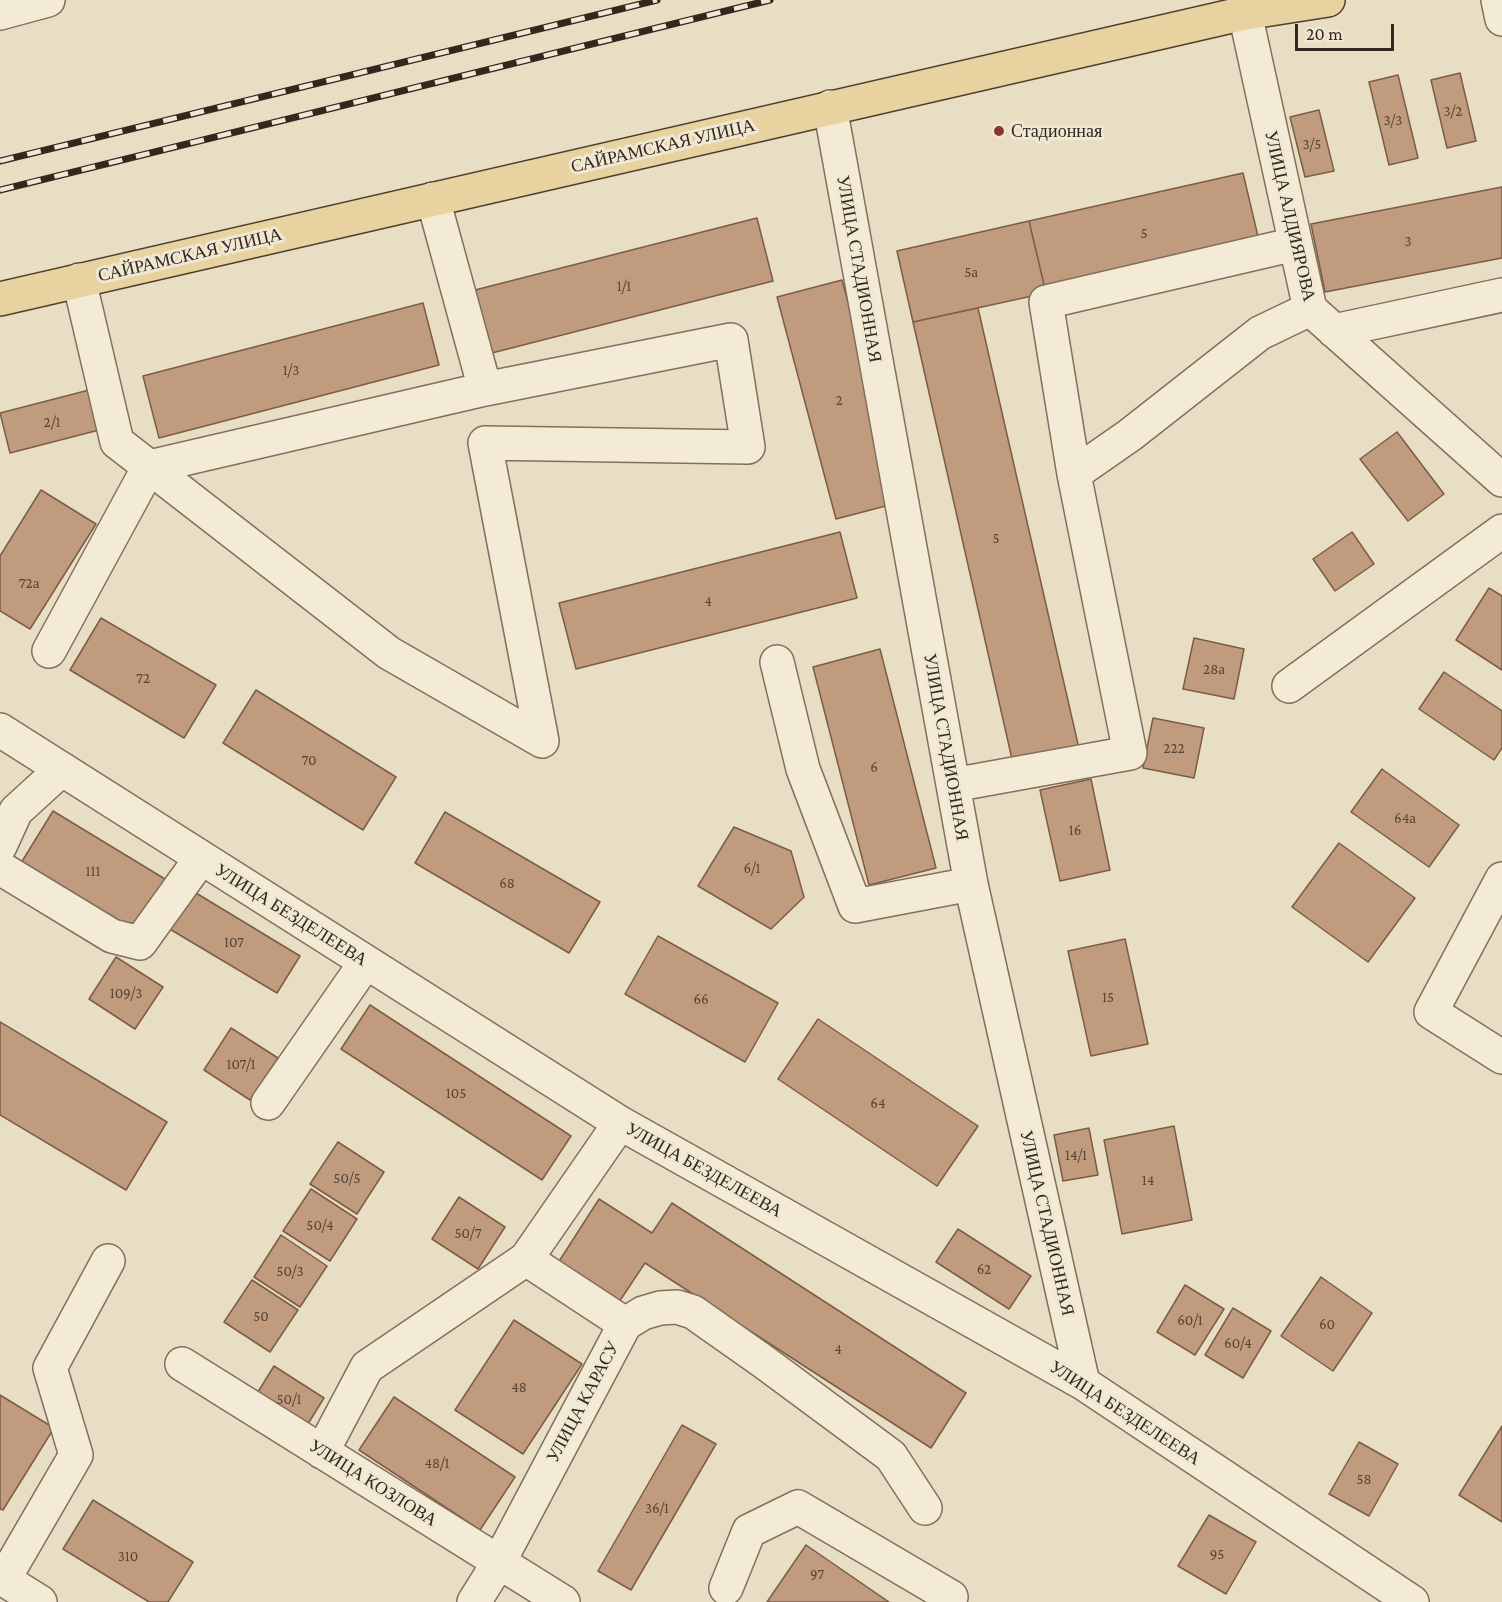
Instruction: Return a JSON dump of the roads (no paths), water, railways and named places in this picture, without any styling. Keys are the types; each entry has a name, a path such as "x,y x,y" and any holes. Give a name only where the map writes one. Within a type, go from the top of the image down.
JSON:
{"main road":[{"name":"САЙРАМСКАЯ УЛИЦА","path":"0,299 1245,13 1328,0"}],"street":[{"path":"0,13 48,0"},
{"path":"1498,0 1502,19"},
{"name":"УЛИЦА АЛДИЯРОВА","path":"1245,13 1310,309 1502,480"},
{"name":"УЛИЦА СТАДИОННАЯ","path":"830,107 971,884 1083,1383"},
{"path":"433,199 485,389"},
{"path":"953,785 1130,753 1074,474 1046,302 1295,244"},
{"path":"49,651 149,467 485,389 731,340 748,447 484,443 542,741 388,653 149,467 117,442 79,280"},
{"path":"1334,331 1502,296"},
{"path":"1074,474 1130,435 1260,333 1310,309"},
{"path":"1289,686 1502,531"},
{"path":"777,662 803,769 855,906 971,884"},
{"name":"УЛИЦА БЕЗДЕЛЕЕВА","path":"0,730 620,1123 1083,1383 1412,1602"},
{"path":"0,846 16,811 62,770"},
{"path":"0,868 112,936 140,943 201,858"},
{"path":"1502,879 1431,1012 1502,1057"},
{"path":"268,1103 366,962"},
{"path":"322,1452 368,1366 526,1259 620,1123"},
{"name":"УЛИЦА КАРАСУ","path":"474,1602 499,1562 625,1324 526,1259"},
{"path":"40,1602 2,1578 76,1455 50,1368 108,1261"},
{"path":"625,1324 643,1313 660,1308 677,1307 693,1312 891,1456 925,1508"},
{"name":"УЛИЦА КОЗЛОВА","path":"182,1364 563,1602"},
{"path":"726,1588 749,1531 798,1507 951,1597 949,1602"}],"railway":[{"path":"0,161 657,0"},
{"path":"0,190 770,0"}],"place":[{"name":"Стадионная","path":"999,131"}]}
